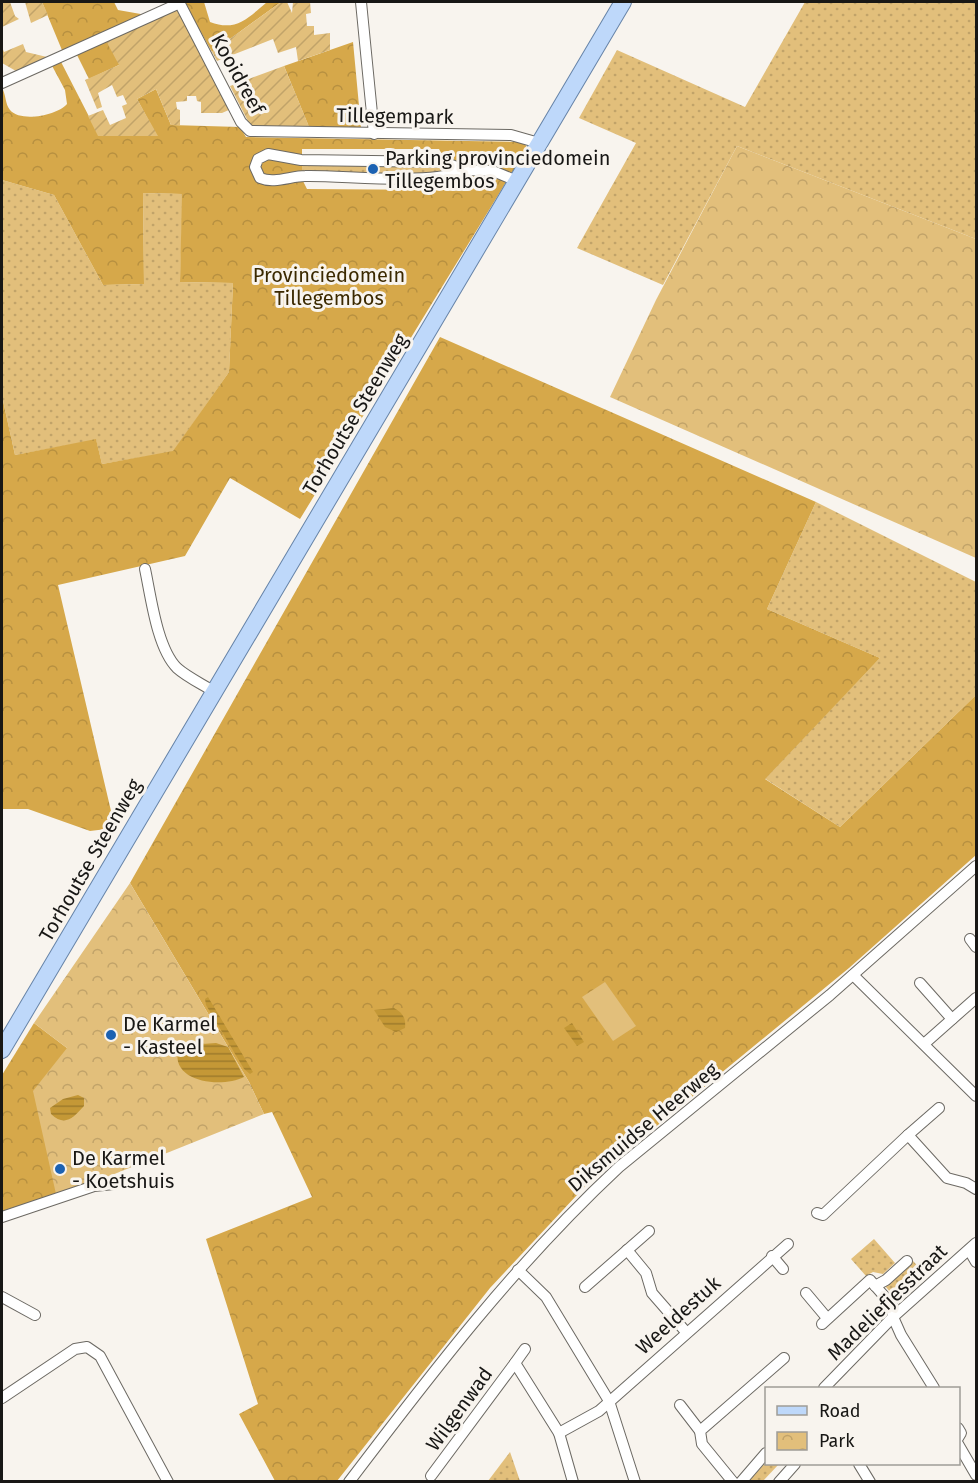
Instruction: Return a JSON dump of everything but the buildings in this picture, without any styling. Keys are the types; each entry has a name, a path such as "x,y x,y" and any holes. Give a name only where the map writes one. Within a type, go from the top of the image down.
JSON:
{"main road":[{"name":"Torhoutse Steenweg","path":"2,1050 623,2"}],"street":[{"path":"2,83 180,2"},
{"name":"Kooidreef","path":"180,2 242,122 250,131"},
{"path":"361,2 374,134"},
{"name":"Tillegempark","path":"250,131 511,135 539,143"},
{"path":"465,170 442,178 302,176 273,181 260,178 255,167 258,159 267,154 301,160 443,162 465,170 493,171 517,182"},
{"path":"145,569 162,640 172,662 179,670 213,691"},
{"name":"Diksmuidse Heerweg","path":"349,1482 448,1351 518,1270 619,1167 853,975 976,866"},
{"path":"853,975 976,1096"},
{"path":"920,982 952,1019"},
{"path":"924,1044 976,998"},
{"path":"817,1213 824,1215 939,1108"},
{"path":"908,1135 947,1178 966,1183 976,1189"},
{"path":"2,1217 94,1186 114,1184"},
{"path":"585,1287 649,1231"},
{"name":"Weeldestuk","path":"609,1401 788,1244"},
{"path":"973,1246 976,1262"},
{"name":"Madeliefjesstraat","path":"826,1387 893,1317 973,1246"},
{"path":"627,1250 646,1273 652,1293 687,1332"},
{"path":"772,1256 783,1269"},
{"path":"875,1286 886,1280 907,1261"},
{"path":"518,1270 546,1297 609,1401 635,1482"},
{"path":"806,1293 825,1321 870,1280 892,1305 893,1317 901,1335 933,1387"},
{"path":"2,1297 35,1315"},
{"path":"2,1398 75,1349 87,1347 100,1356 168,1482"},
{"name":"Wilgenwad","path":"431,1476 525,1349"},
{"path":"766,1357 774,1366"},
{"path":"700,1431 784,1358"},
{"name":"Wilgenwad","path":"515,1363 559,1433 573,1482"},
{"path":"559,1433 599,1411 609,1401"},
{"path":"680,1405 700,1431 702,1444 733,1482"},
{"path":"960,1447 976,1475"},
{"path":"741,1482 765,1454"},
{"path":"779,1482 794,1465"},
{"path":"860,1465 870,1482"}],"green space":[{"path":"2,2 10,2 15,16 19,19 2,27"},
{"path":"25,2 42,2 48,15 31,23"},
{"path":"42,2 114,2 118,10 152,16 119,65 89,79 75,51 64,55"},
{"path":"184,2 204,2 210,22 227,25 241,22 267,2 281,2 212,52"},
{"path":"281,2 287,2 292,13 293,2 310,2 311,13 306,14 307,26 314,26 314,35 330,33 330,50 298,61 296,47 278,53 273,39 217,61 212,52"},
{"path":"805,2 976,2 976,239 737,146 663,285 577,248 636,143 579,118 617,50 745,107"},
{"path":"176,5 231,109 222,113 201,113 201,102 197,101 196,96 187,96 187,101 176,102 177,109 180,110 180,125 171,125 156,89 137,99 158,136 98,136 88,116 103,110 110,125 126,118 122,106 127,104 123,95 117,97 112,85 98,93 102,107 97,109 85,80 119,65 104,37"},
{"path":"353,42 361,127 309,127 284,66"},
{"path":"23,44 26,52 47,57 16,71 2,63 2,47 4,52"},
{"name":"Provinciedomein Tillegembos","path":"59,58 99,136 157,136 137,99 156,89 171,125 240,127 246,137 524,142 527,148 300,519 230,478 185,556 58,585 115,828 90,831 28,809 2,809 2,396 15,455 96,439 102,464 173,451 229,372 233,283 180,282 182,194 143,193 144,284 103,285 54,195 2,180 2,88 8,108 15,114 39,116 62,108 67,104 65,90 50,62","holes":["302,149 439,149 444,158 446,190 307,189 302,179"]},
{"path":"284,66 310,129 251,127 230,86"},
{"path":"737,146 976,239 976,558 610,397 656,300"},
{"path":"263,163 446,166 445,174 298,173"},
{"path":"2,180 54,195 103,285 144,284 143,193 183,194 180,282 233,283 229,372 173,452 102,464 96,440 15,455 2,396"},
{"path":"440,337 816,502 767,609 880,658 765,779 840,827 976,695 976,855 849,968 591,1180 490,1288 337,1481 275,1481 239,1414 258,1404 206,1239 312,1197 272,1112 264,1114 249,1082 130,883"},
{"path":"816,502 976,582 976,695 840,827 764,778 880,658 767,609"},
{"path":"130,883 249,1082 264,1114 87,1185 56,1194 33,1091 67,1048 34,1023"},
{"path":"605,982 636,1026 613,1041 582,997"},
{"path":"34,1023 67,1048 59,1193 2,1211 2,1075"},
{"path":"874,1239 895,1263 883,1274 873,1272 866,1276 851,1259"},
{"path":"913,1261 927,1276 898,1301 885,1286"},
{"path":"510,1452 520,1481 488,1481"},
{"path":"765,1463 765,1465 778,1465 763,1481 749,1481"}],"shaded area":[{"path":"208,997 253,1072 250,1074 244,1069 206,1005 205,999"},
{"path":"394,1008 402,1014 405,1021 405,1028 396,1032 385,1027 374,1010"},
{"path":"572,1023 584,1042 577,1046 564,1028"},
{"path":"216,1043 228,1047 244,1077 212,1082 190,1076 182,1070 178,1061 178,1050 189,1045"},
{"path":"78,1095 84,1098 84,1106 72,1117 61,1120 51,1114 50,1108 63,1099"}],"place":[{"name":"Parking provinciedomein Tillegembos","path":"373,169"},
{"name":"De Karmel - Kasteel","path":"111,1035"},
{"name":"De Karmel - Koetshuis","path":"60,1169"}]}
